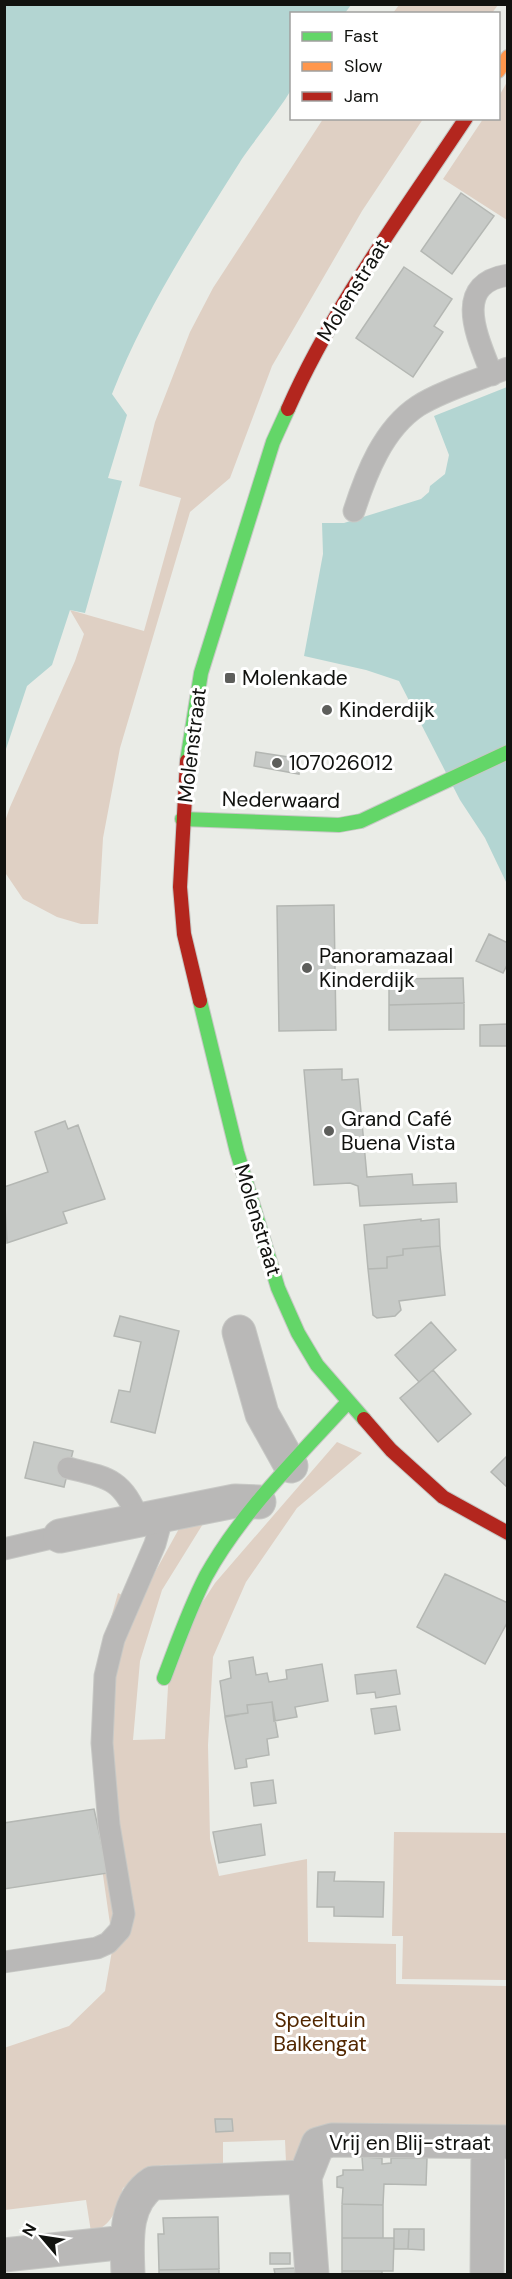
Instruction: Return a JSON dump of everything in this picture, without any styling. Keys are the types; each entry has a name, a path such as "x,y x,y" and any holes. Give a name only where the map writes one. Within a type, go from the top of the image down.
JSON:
{"street":[{"name":"Molenstraat","path":"465,120 340,308 306,368 273,442 201,673 186,766 180,886 184,934 237,1152 278,1288 298,1333 317,1365 391,1450 443,1497 507,1533"},
{"name":"Nederwaard","path":"183,819 339,825 362,821 449,782 507,752"},
{"path":"239,1332 261,1414 291,1466"},
{"path":"164,1678 201,1587 215,1561 259,1502 348,1402"},
{"path":"60,1536 235,1501 259,1502"},
{"name":"Vrij en Blij-straat","path":"304,2176 318,2144 332,2140 498,2142"},
{"path":"487,2274 498,2142"},
{"path":"128,2274 127,2242 133,2203 141,2191 153,2183 304,2176 312,2274"},
{"path":"4,2255 127,2242"}],"lane":[{"path":"354,511 365,476 394,427 418,406 500,371 474,326 472,302 481,286 493,277 507,275"},
{"path":"4,1962 97,1948 108,1943 120,1930 124,1914 110,1825 102,1743 105,1676 114,1639 155,1544 151,1518 114,1481 68,1468"},
{"path":"4,1549 60,1536"}],"green space":[{"path":"399,4 498,5 493,12 394,12"},
{"path":"507,82 507,220 443,179 482,120 500,120 500,94"},
{"path":"322,120 422,120 362,211 272,366 230,478 190,512 120,748 103,838 98,924 81,924 57,917 23,899 4,871 4,824 75,661 84,634 70,610 144,631 181,498 139,486 155,422 190,332 213,288"},
{"name":"Speeltuin Balkengat","path":"337,1442 362,1453 297,1508 246,1582 213,1657 208,1745 210,1839 219,1876 307,1859 308,1942 396,1944 396,1984 507,1986 507,2133 308,2132 295,2162 286,2162 285,2140 223,2142 223,2164 161,2165 123,2188 109,2221 91,2232 86,2200 5,2210 4,2048 69,2026 105,1991 113,1945 99,1847 96,1723 107,1632 118,1593 138,1603 186,1516 211,1511 162,1590 140,1661 133,1740 165,1739 170,1652 215,1583"},
{"path":"394,1832 507,1833 507,1980 402,1979 403,1936 392,1936"}],"water":[{"path":"5,4 351,5 346,12 290,12 290,91 245,155 187,246 154,304 125,364 112,394 127,415 108,478 122,481 85,613 70,610 52,665 27,686 5,752"},
{"path":"507,387 507,884 485,838 460,800 399,681 366,670 304,656 323,554 322,523 344,523 421,499 429,492 430,486 445,474 449,455 434,416"}],"building":[{"path":"461,193 494,216 452,274 421,251"},
{"path":"404,267 452,299 434,326 443,332 413,377 356,338"},
{"name":"107026012","path":"256,752 301,759 299,774 254,766"},
{"name":"Panoramazaal Kinderdijk","path":"334,905 336,1030 279,1031 277,906"},
{"path":"489,934 508,943 508,963 503,973 476,961"},
{"path":"463,978 464,1003 389,1005 389,979"},
{"path":"464,1003 464,1029 389,1030 389,1005"},
{"path":"508,1024 508,1046 480,1046 480,1025"},
{"path":"342,1069 342,1080 358,1079 367,1177 412,1174 413,1185 456,1183 457,1202 360,1206 358,1186 350,1183 314,1185 304,1070"},
{"path":"65,1121 68,1129 78,1125 105,1199 63,1212 67,1223 7,1243 4,1187 48,1172 35,1132"},
{"path":"421,1219 421,1221 439,1219 440,1246 403,1249 403,1255 387,1257 387,1268 368,1269 364,1225"},
{"path":"440,1246 445,1295 399,1301 401,1310 395,1316 377,1318 373,1315 368,1269 387,1268 387,1257 403,1255 403,1249"},
{"path":"120,1316 179,1331 155,1433 111,1422 119,1390 130,1392 141,1342 114,1336"},
{"path":"431,1322 456,1350 419,1382 395,1355"},
{"path":"433,1370 471,1414 438,1442 400,1398"},
{"path":"34,1442 73,1451 64,1487 25,1478"},
{"path":"508,1456 508,1488 491,1472"},
{"path":"445,1574 508,1603 508,1621 485,1664 417,1627"},
{"path":"253,1657 256,1675 267,1673 269,1682 287,1679 286,1670 322,1664 328,1701 295,1707 297,1717 274,1721 272,1702 247,1705 248,1713 225,1716 220,1681 231,1678 229,1661"},
{"path":"396,1670 400,1694 376,1698 375,1692 357,1694 355,1675"},
{"path":"272,1702 278,1737 267,1739 269,1755 246,1759 247,1767 235,1769 225,1717 248,1713 247,1705"},
{"path":"396,1706 400,1730 375,1734 371,1709"},
{"path":"273,1780 276,1803 254,1806 251,1783"},
{"path":"94,1809 108,1873 4,1889 4,1823"},
{"path":"261,1824 265,1855 219,1863 213,1832"},
{"path":"318,1872 335,1872 334,1881 384,1882 383,1917 334,1916 334,1907 317,1907"},
{"path":"215,2119 232,2119 233,2131 216,2132"},
{"path":"362,2157 382,2158 382,2164 391,2163 391,2158 427,2158 426,2185 384,2184 383,2205 342,2204 343,2188 337,2187 337,2177 343,2175 343,2170 363,2170"},
{"path":"342,2204 383,2205 383,2238 342,2238"},
{"path":"218,2217 219,2269 159,2270 158,2234 164,2234 163,2218"},
{"path":"394,2229 409,2229 408,2249 394,2249"},
{"path":"409,2229 424,2229 424,2250 408,2249"},
{"path":"342,2238 394,2238 393,2271 342,2271"},
{"path":"270,2253 290,2253 290,2264 270,2264"},
{"path":"295,2268 295,2274 275,2274 274,2269"},
{"path":"219,2269 219,2274 159,2274 159,2270"},
{"path":"342,2271 382,2271 382,2274 342,2274"}],"traffic: fast":[{"path":"187,761 201,673 273,442 288,409"},
{"path":"182,819 339,825 361,821 508,752"},
{"path":"200,1001 237,1152 278,1288 298,1333 317,1365 364,1419"},
{"path":"164,1678 194,1601 220,1552 272,1485 348,1402"}],"traffic: slow":[{"path":"500,68 508,57"}],"traffic: jam":[{"path":"288,409 326,333 348,296 465,120"},
{"path":"187,761 180,887 184,934 200,1001"},
{"path":"364,1419 391,1450 443,1497 508,1533"}],"place":[{"name":"Molenkade","path":"230,678"},
{"name":"Kinderdijk","path":"327,710"},
{"name":"107026012","path":"277,763"},
{"name":"Panoramazaal Kinderdijk","path":"307,968"},
{"name":"Grand Café Buena Vista","path":"329,1131"}]}
